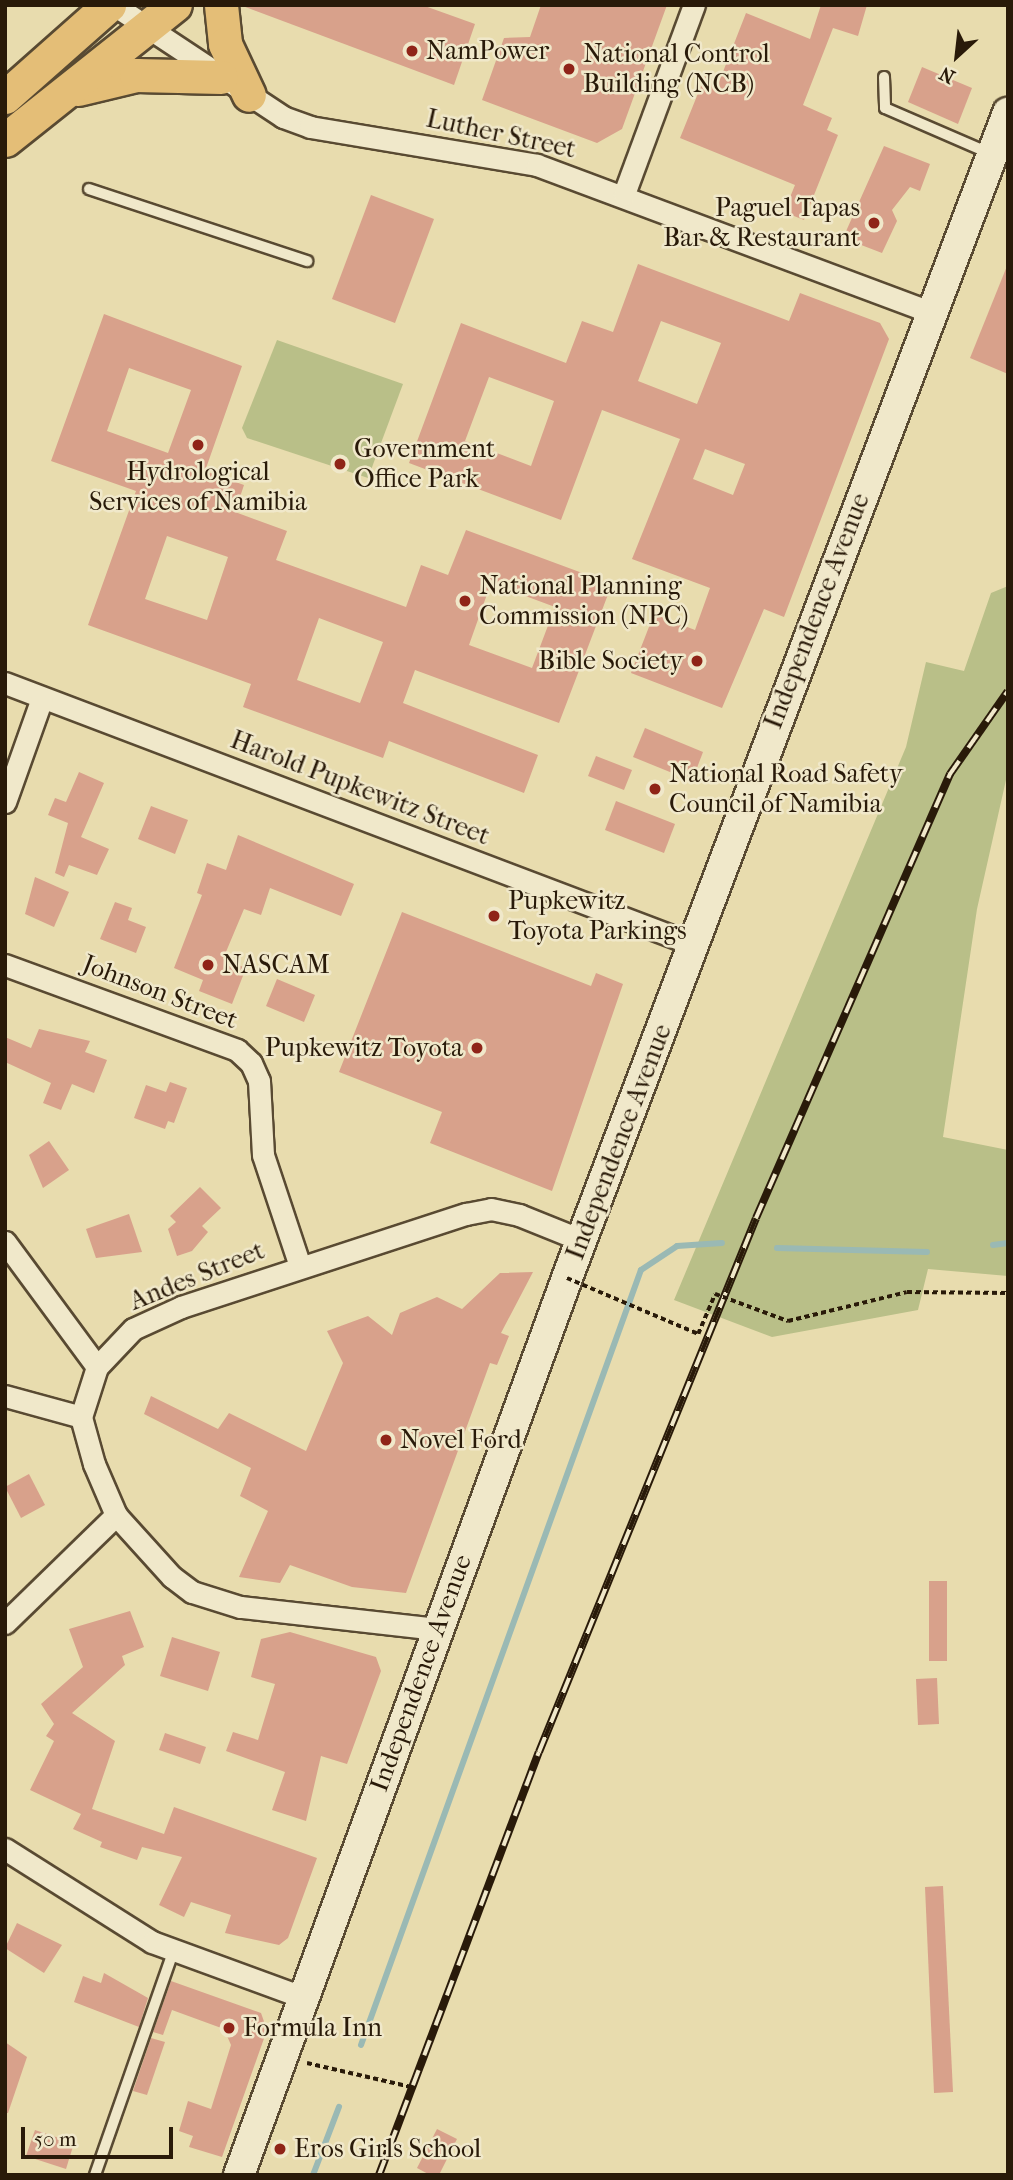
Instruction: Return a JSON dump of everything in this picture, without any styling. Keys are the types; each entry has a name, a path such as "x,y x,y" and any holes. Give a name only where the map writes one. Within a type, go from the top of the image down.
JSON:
{"main road":[{"path":"5,97 109,5"},
{"path":"5,140 175,5"},
{"path":"221,5 225,44 249,95"},
{"path":"65,92 136,75 221,77"},
{"name":"Independence Avenue","path":"239,2175 567,1278 695,945 930,313 1008,113"}],"street":[{"name":"Luther Street","path":"114,5 249,95 310,127 537,165 624,194 930,313"},
{"path":"624,194 694,5"},
{"name":"Harold Pupkewitz Street","path":"5,683 695,945"},
{"path":"5,802 42,698"},
{"name":"Johnson Street","path":"5,964 237,1050 251,1063 262,1104 263,1155 300,1266"},
{"name":"Andes Street","path":"81,1417 97,1367 133,1329 300,1266 491,1209 582,1240"},
{"path":"5,1242 97,1367"},
{"path":"5,1396 81,1417 116,1514 150,1559 212,1601 437,1629"},
{"path":"5,1623 116,1514"},
{"path":"5,1849 101,1914 173,1952 302,1997"}],"lane":[{"path":"884,76 885,108 992,154"},
{"path":"89,189 306,261"},
{"path":"95,2175 173,1952"}],"path":[{"path":"567,1278 698,1334 715,1294 788,1321 907,1292 1008,1293"},
{"path":"282,2057 411,2087"}],"green space":[{"path":"277,340 403,384 368,478 247,438 242,428"},
{"path":"1008,586 1008,771 977,909 943,1137 1008,1150 1008,1276 928,1269 918,1310 772,1337 674,1300 906,747 926,662 964,671 991,593"}],"building":[{"name":"NamPower","path":"240,5 422,5 475,24 454,85"},
{"name":"National Control Building (NCB)","path":"541,5 667,5 622,129 597,143 482,100 504,38 530,37"},
{"path":"821,5 867,5 858,36 833,28 803,105 832,118 827,130 838,135 804,220 784,212 795,185 680,138 705,76 719,82 746,13 810,39"},
{"path":"922,67 972,88 958,124 908,102"},
{"path":"884,146 930,164 920,191 910,187 892,210 897,221 882,253 843,238"},
{"path":"371,195 434,219 395,323 332,299"},
{"path":"638,264 789,321 800,293 880,323 889,339 784,617 764,609 722,708 631,673 654,614 695,630 710,588 632,559 680,439 602,410 561,520 409,463 461,323 566,363 582,321 613,332","holes":["661,321 721,343 697,404 638,381","489,377 554,401 531,466 465,441","705,449 745,464 733,495 693,479"]},
{"path":"1008,266 1008,374 970,358"},
{"path":"104,314 242,366 205,471 244,485 235,512 287,531 276,560 406,607 421,565 448,575 466,530 612,584 559,723 415,670 403,703 538,755 524,793 389,741 383,758 243,707 251,684 88,625 136,491 51,461","holes":["129,368 191,390 168,453 107,431","167,536 228,557 207,620 145,599","491,583 555,607 532,668 469,645","319,618 383,642 360,703 297,680"]},
{"path":"645,728 703,752 692,781 633,757"},
{"path":"596,756 632,770 624,790 588,776"},
{"path":"79,772 104,783 81,837 109,849 97,875 69,865 64,877 55,873 68,823 48,815 55,798 66,802"},
{"path":"616,801 675,824 664,853 605,830"},
{"path":"151,806 188,820 175,854 138,839"},
{"path":"238,835 354,884 341,916 270,888 261,915 244,909 223,959 246,968 232,1004 199,991 203,980 174,968 202,895 197,893 207,863 226,870"},
{"path":"35,877 69,892 54,927 25,914"},
{"path":"115,902 132,908 128,920 146,927 136,953 100,939"},
{"name":"Pupkewitz Toyota","path":"402,912 591,986 596,973 623,984 552,1191 430,1143 442,1112 339,1072"},
{"path":"277,979 315,995 304,1022 266,1006"},
{"path":"39,1029 90,1041 85,1052 107,1060 94,1093 72,1084 61,1110 43,1103 51,1083 5,1062 5,1037 31,1048"},
{"path":"170,1082 187,1088 174,1123 168,1121 165,1129 134,1118 146,1085 166,1092"},
{"path":"49,1141 69,1170 43,1188 29,1155"},
{"path":"200,1187 221,1208 202,1226 208,1232 192,1251 177,1256 168,1229 176,1222 170,1216"},
{"path":"129,1214 142,1252 96,1258 86,1229"},
{"name":"Novel Ford","path":"533,1272 501,1333 509,1336 497,1365 490,1363 406,1593 352,1587 290,1565 280,1583 239,1577 268,1511 240,1496 251,1468 144,1414 151,1396 218,1429 229,1413 306,1451 343,1363 327,1331 368,1316 392,1335 400,1313 437,1297 462,1309 500,1273"},
{"path":"29,1474 45,1505 21,1518 5,1487"},
{"path":"929,1581 947,1581 947,1661 929,1661"},
{"path":"130,1611 144,1647 122,1656 125,1665 72,1713 115,1741 92,1809 164,1834 174,1807 317,1858 288,1938 279,1945 225,1933 231,1915 191,1902 184,1917 159,1905 182,1857 142,1847 137,1860 100,1847 102,1842 73,1829 81,1814 30,1790 54,1741 46,1736 54,1724 41,1704 83,1667 69,1629"},
{"path":"290,1632 376,1657 381,1671 347,1764 321,1756 306,1821 272,1810 285,1772 226,1751 233,1732 258,1740 275,1684 251,1677 261,1639"},
{"path":"172,1637 220,1652 208,1691 160,1676"},
{"path":"937,1678 939,1724 918,1725 916,1679"},
{"path":"165,1733 206,1747 200,1764 159,1750"},
{"path":"943,1886 953,2092 934,2093 925,1887"},
{"path":"17,1923 62,1945 44,1973 5,1948"},
{"path":"104,1973 148,1998 139,2027 74,2002 83,1976 101,1983"},
{"path":"171,1981 261,2013 267,2030 222,2157 189,2147 193,2136 179,2131 188,2101 211,2109 231,2045 224,2029 172,2010 163,2035 153,2032"},
{"path":"151,2038 165,2042 147,2095 133,2091"},
{"path":"5,2042 27,2057 8,2113 5,2113"},
{"path":"437,2129 457,2139 439,2175 430,2175 417,2168"},
{"path":"35,2130 74,2143 66,2169 26,2156"}],"waterway":[{"path":"361,2045 641,1270 677,1246 722,1243"},
{"path":"993,1245 1008,1243"},
{"path":"777,1248 927,1252"},
{"path":"313,2175 339,2107"}],"railway":[{"path":"379,2175 539,1752 756,1218 950,774 1008,691"}],"place":[{"name":"NamPower","path":"412,51"},
{"name":"National Control Building (NCB)","path":"569,69"},
{"name":"Paguel Tapas Bar & Restaurant","path":"874,223"},
{"name":"Hydrological Services of Namibia","path":"198,445"},
{"name":"Government Office Park","path":"340,464"},
{"name":"National Planning Commission (NPC)","path":"465,601"},
{"name":"Bible Society","path":"697,661"},
{"name":"National Road Safety Council of Namibia","path":"655,789"},
{"name":"Pupkewitz Toyota Parkings","path":"494,916"},
{"name":"NASCAM","path":"208,965"},
{"name":"Pupkewitz Toyota","path":"477,1048"},
{"name":"Novel Ford","path":"386,1440"},
{"name":"Formula Inn","path":"229,2028"},
{"name":"Eros Girls School","path":"280,2149"}]}
